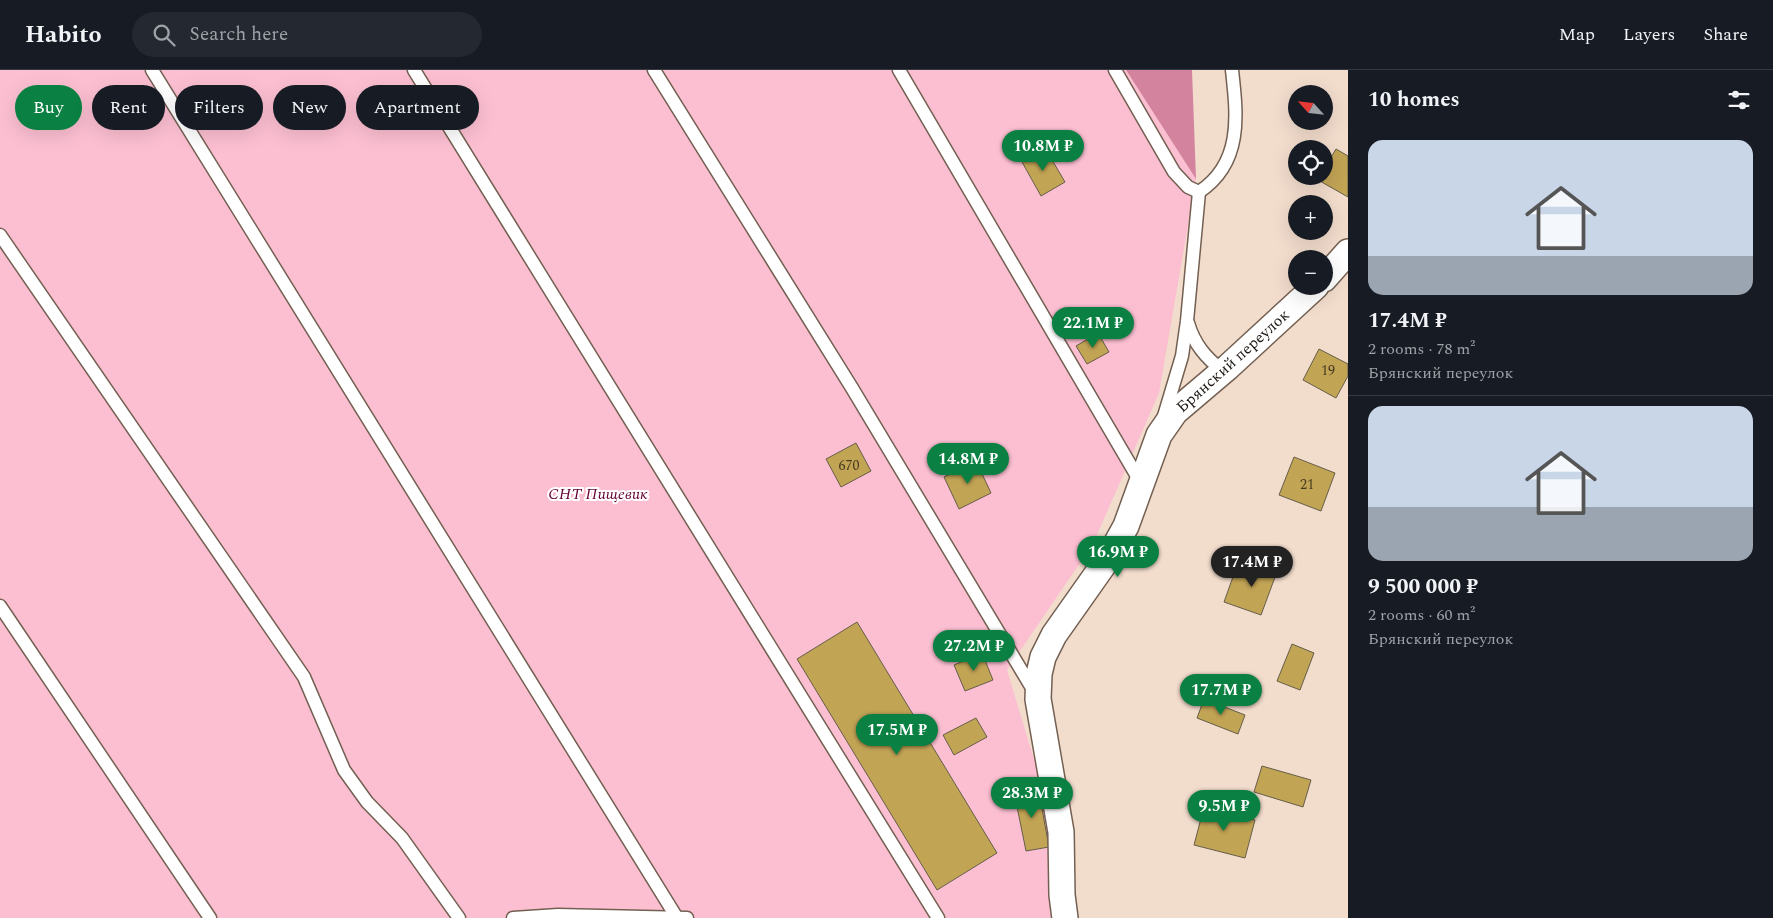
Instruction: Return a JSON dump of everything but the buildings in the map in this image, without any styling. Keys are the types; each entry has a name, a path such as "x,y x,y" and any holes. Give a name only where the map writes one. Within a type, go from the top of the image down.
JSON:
{"street":[{"path":"1333,270 1348,252"},
{"name":"Брянский переулок","path":"1065,918 1062,895 1061,832 1038,699 1039,674 1043,657 1054,635 1108,558 1126,526 1159,435 1175,412 1306,295"}],"lane":[{"path":"152,70 677,918"},
{"path":"414,70 938,918"},
{"path":"654,70 852,388 1038,699"},
{"path":"899,70 1141,483"},
{"path":"1115,70 1174,172 1188,187 1199,192"},
{"path":"1159,435 1182,356 1188,320 1199,192 1217,179 1235,135 1237,111 1232,70"},
{"path":"0,235 304,677 344,770 367,802 402,838 460,918"},
{"path":"1188,320 1191,333 1199,348 1209,360 1223,371"},
{"path":"0,606 210,918"},
{"path":"513,918 558,915 687,918"}],"green space":[{"name":"СНТ Пищевик","path":"0,70 1126,70 1196,179 1159,393 1093,544 1007,670 1055,829 1063,918 0,918"}],"shaded area":[{"path":"1126,70 1192,70 1196,179"}]}
